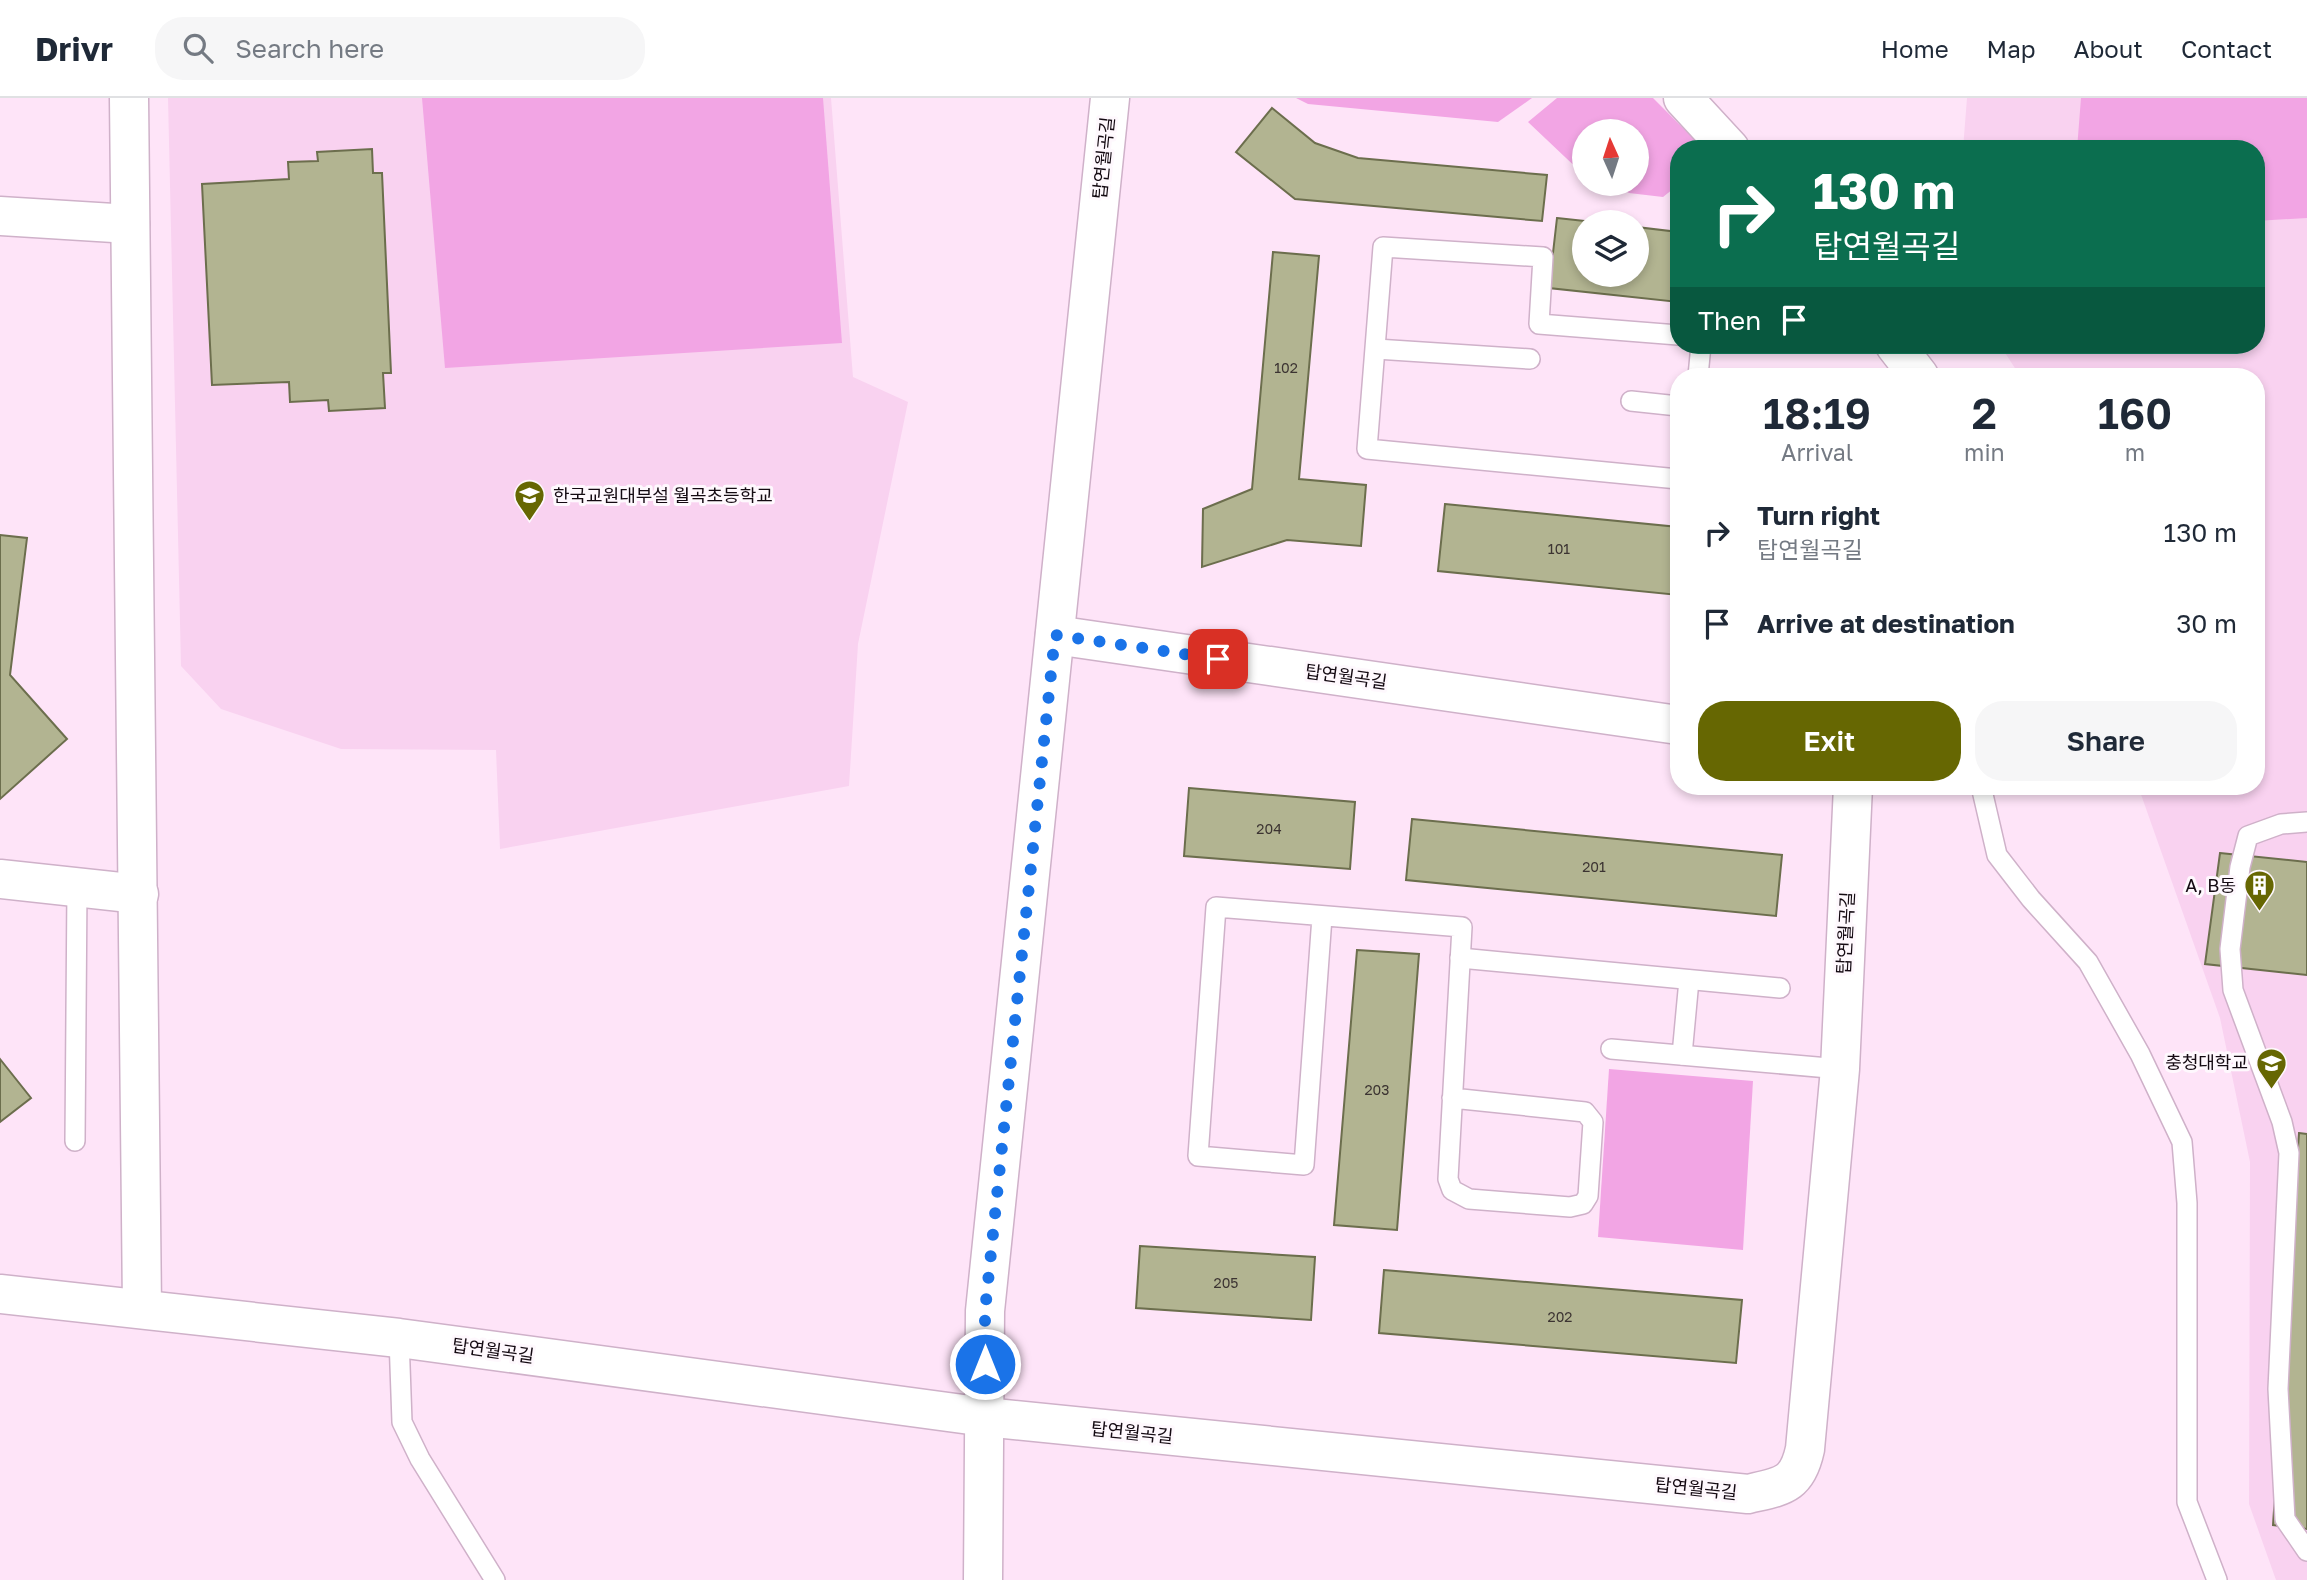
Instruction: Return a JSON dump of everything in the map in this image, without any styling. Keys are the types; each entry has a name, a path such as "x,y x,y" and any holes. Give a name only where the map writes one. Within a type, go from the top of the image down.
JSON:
{"street":[{"path":"129,98 142,1309"},
{"name":"탑연월곡길","path":"985,1417 985,1311 1110,98"},
{"path":"1692,102 1723,140"},
{"path":"0,216 131,224"},
{"path":"1902,354 1913,368"},
{"name":"탑연월곡길","path":"1055,635 1670,724"},
{"name":"탑연월곡길","path":"0,1294 399,1338 985,1417 1748,1494 1782,1486 1800,1470 1805,1449 1840,1069 1853,795"},
{"path":"0,880 139,894"},
{"path":"983,1580 985,1417"}],"lane":[{"path":"1670,334 1539,324 1543,257 1383,247 1367,449 1670,478"},
{"path":"1376,349 1530,359"},
{"path":"1630,401 1670,405"},
{"path":"1983,795 1997,855 2031,899 2088,962 2140,1054 2182,1142 2187,1203 2187,1502 2217,1580"},
{"path":"2307,822 2281,824 2248,836 2240,867 2230,948 2233,990 2282,1122 2289,1153 2278,1389 2285,1519 2307,1551"},
{"path":"75,1142 77,887"},
{"path":"1322,917 1304,1165 1198,1156 1216,907 1462,927 1452,1098 1448,1179 1452,1190 1469,1199 1570,1208 1583,1204 1588,1196 1593,1122 1585,1112 1452,1098"},
{"path":"1460,958 1780,988"},
{"path":"1682,1055 1689,980"},
{"path":"1611,1049 1840,1069"},
{"path":"399,1338 402,1422 432,1480 495,1580"}],"shaded area":[{"name":"한국교원대부설 월곡초등학교","path":"168,98 831,98 853,377 908,402 858,644 849,786 500,849 496,750 341,749 221,709 181,666"},
{"path":"422,98 823,98 842,343 445,368"},
{"path":"1296,98 1532,98 1498,122 1308,104"},
{"path":"1557,98 1653,98 1695,140 1670,140 1670,191 1663,197 1649,195 1649,119 1572,119 1572,164 1528,122"},
{"name":"충청대학교","path":"1967,98 2307,98 2307,1580 2276,1580 2249,1504 2250,1162 2220,1018 2141,795 2265,795 2265,368 2015,368 2006,354 2265,354 2265,140 1964,140"},
{"path":"2081,98 2307,98 2307,218 2265,220 2265,140 2078,140"},
{"path":"1609,1069 1753,1081 1743,1250 1598,1237"}],"building":[{"path":"1272,108 1315,143 1358,158 1547,175 1542,221 1295,199 1236,152"},
{"path":"372,149 373,173 382,173 391,373 383,373 385,408 329,411 328,400 290,402 289,382 212,385 202,184 289,179 288,162 318,161 317,152"},
{"path":"1557,218 1572,220 1572,287 1649,287 1649,229 1670,231 1670,301 1549,288"},
{"path":"1273,252 1319,256 1299,479 1366,485 1361,546 1287,540 1202,567 1203,509 1252,489"},
{"path":"1445,504 1670,526 1670,594 1438,571"},
{"path":"0,535 27,538 10,675 67,739 0,799"},
{"path":"1189,788 1355,802 1350,869 1184,856"},
{"path":"1412,819 1782,855 1776,916 1406,880"},
{"name":"A, B동","path":"2220,853 2307,862 2307,975 2205,964"},
{"path":"1357,950 1419,954 1397,1230 1334,1225"},
{"path":"0,1059 31,1098 0,1122"},
{"path":"2299,1133 2307,1134 2307,1529 2273,1525"},
{"path":"1140,1246 1315,1257 1311,1320 1136,1308"},
{"path":"1384,1270 1742,1300 1736,1363 1379,1333"}],"place":[{"name":"한국교원대부설 월곡초등학교","path":"530,523"},
{"name":"A, B동","path":"2259,913"},
{"name":"충청대학교","path":"2271,1090"}],"route":[{"path":"985,1364 985,1311 1055,635 1218,659"}]}
